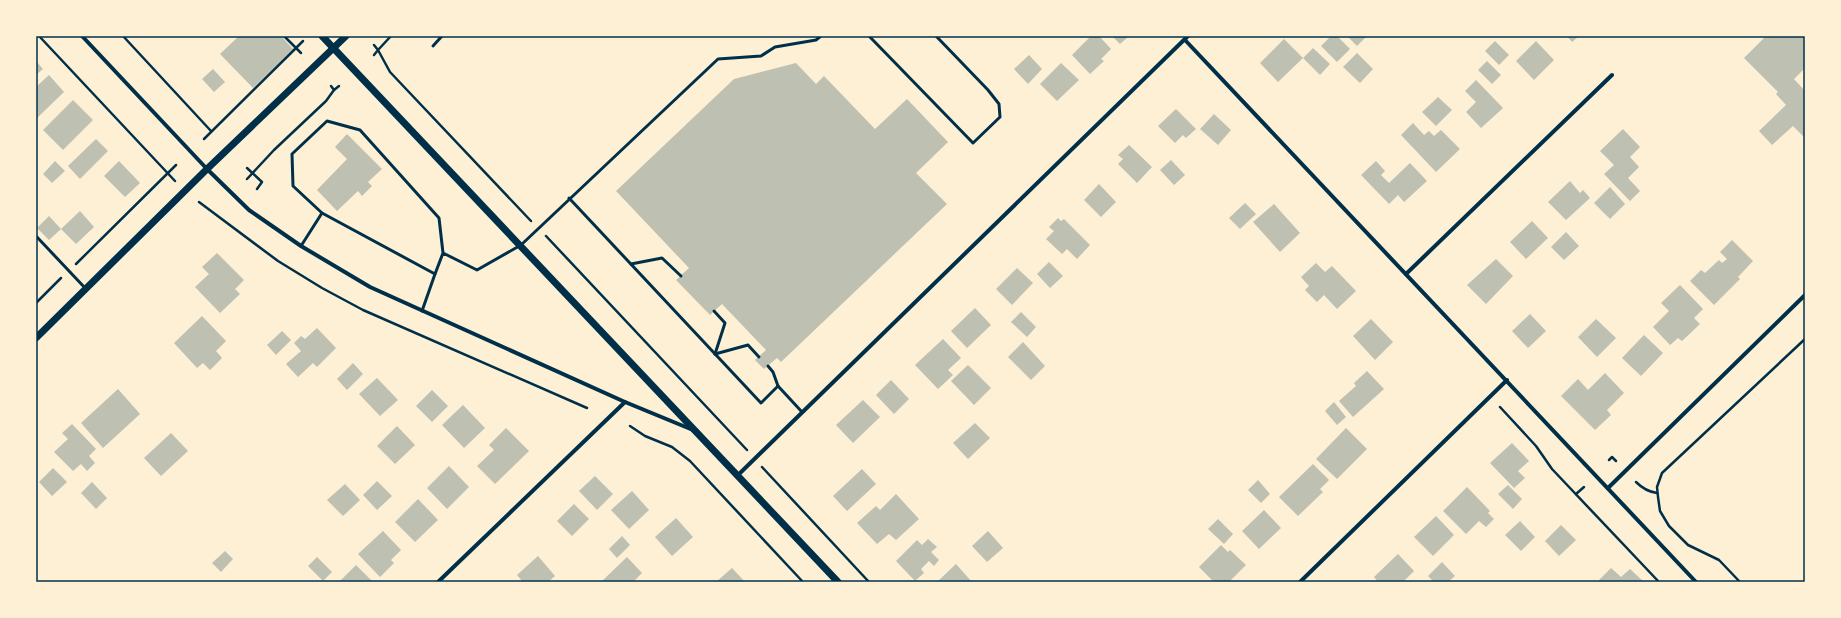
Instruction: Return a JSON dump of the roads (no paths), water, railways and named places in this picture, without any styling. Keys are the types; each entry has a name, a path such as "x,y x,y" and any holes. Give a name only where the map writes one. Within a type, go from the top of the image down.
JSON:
{"street":[{"path":"82,36 207,169 249,210 301,246 370,287 625,402 693,430"},
{"path":"322,36 838,582"},
{"path":"36,338 207,169 346,36"},
{"path":"737,476 1186,38 1696,582"},
{"path":"1406,274 1612,75"},
{"path":"1608,488 1805,296"},
{"path":"1300,582 1507,380"},
{"path":"438,582 625,402"}],"lane":[{"path":"433,46 442,36"},
{"path":"443,253 477,270 521,245 569,198 718,59 761,56 775,47 816,40 821,36"},
{"path":"869,36 973,143 1000,117 999,104 988,90 936,36"},
{"path":"422,311 443,253 439,218 360,130 327,121 292,154 293,186 322,213 435,274"},
{"path":"569,198 761,402 778,386"},
{"path":"301,246 322,213"},
{"path":"36,236 86,289"},
{"path":"631,264 662,258 681,276"},
{"path":"714,311 725,323 716,354"},
{"path":"716,354 748,345 759,357"},
{"path":"768,366 774,372 778,386 802,412"}]}
